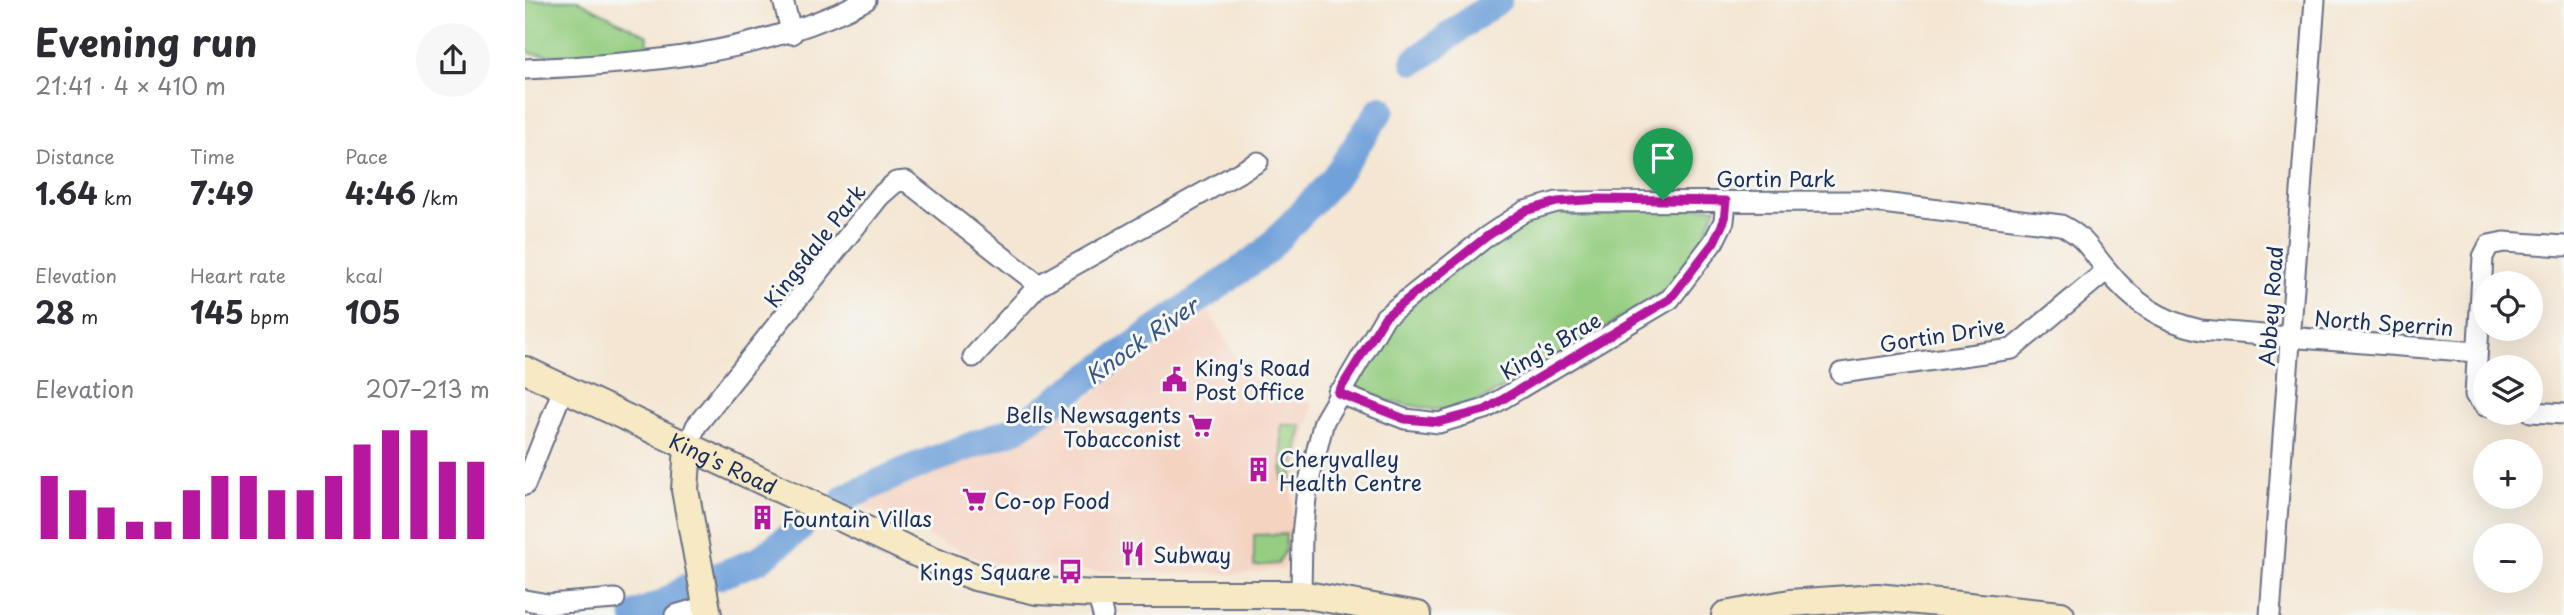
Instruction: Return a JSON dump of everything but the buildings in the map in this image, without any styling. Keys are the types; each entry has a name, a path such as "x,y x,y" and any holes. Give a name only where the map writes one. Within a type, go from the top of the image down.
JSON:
{"street":[{"path":"783,0 792,34"},
{"path":"525,69 655,60 792,34 866,0"},
{"name":"Abbey Road","path":"2270,615 2315,0"},
{"path":"973,357 1039,285 1258,162"},
{"name":"Kingsdale Park","path":"688,446 697,426 880,196 895,182 906,181 1039,285"},
{"name":"Gortin Park","path":"1301,594 1302,535 1307,489 1324,421 1338,393 1385,317 1434,275 1525,211 1571,201 1866,201 2061,225 2080,235 2107,270 2140,305 2174,324 2201,330 2290,337"},
{"name":"King's Brae","path":"1338,393 1405,419 1439,422 1485,410 1670,299 1714,242 1724,221 1726,201"},
{"path":"2476,355 2483,257 2489,245 2504,242 2564,246"},
{"name":"Gortin Drive","path":"1841,373 2012,349 2107,270"},
{"name":"North Sperrin","path":"2290,337 2476,352"},
{"name":"King's Road","path":"525,370 918,554 975,577 1100,605 1301,594 1418,615"},
{"path":"525,485 563,389"},
{"path":"2543,413 2564,414"},
{"path":"662,435 666,452 685,490"},
{"path":"675,615 707,611 685,490 688,446"},
{"path":"1725,615 1790,603 1877,597 2061,615"},
{"path":"525,600 548,604 615,599"}],"shaded area":[{"path":"1209,311 1245,373 1272,389 1313,404 1293,495 1290,551 1284,569 1235,574 1099,572 982,561 853,502 855,496 914,471 1020,438 1085,401"}],"green space":[{"path":"525,0 577,0 648,36 647,49 569,56 532,54 525,48"},
{"path":"1716,207 1700,246 1665,290 1555,360 1472,405 1436,410 1366,397 1354,382 1396,317 1518,223 1569,208"},
{"path":"1281,425 1302,425 1291,482 1283,481"},
{"path":"1286,534 1285,551 1278,564 1254,566 1254,535"}],"waterway":[{"name":"Knock River","path":"1415,61 1498,0"},
{"name":"Knock River","path":"845,498 911,468 1016,429 1264,253 1333,180 1381,109"},
{"name":"Knock River","path":"718,576 759,560 800,528"},
{"name":"Knock River","path":"635,615 664,603 690,586"}],"place":[{"name":"King's Road Post Office","path":"1175,379"},
{"name":"Bells Newsagents Tobacconist","path":"1201,426"},
{"name":"Cheryvalley Health Centre","path":"1259,470"},
{"name":"Co-op Food","path":"974,500"},
{"name":"Fountain Villas","path":"762,518"},
{"name":"Subway","path":"1133,554"},
{"name":"Kings Square","path":"1071,571"}],"route":[{"path":"1599,199 1663,200 1726,201 1724,221 1714,242 1670,299 1635,323 1485,410 1465,417 1439,422 1405,419 1338,393 1385,317 1434,275 1525,211 1557,202 1599,199"}]}
